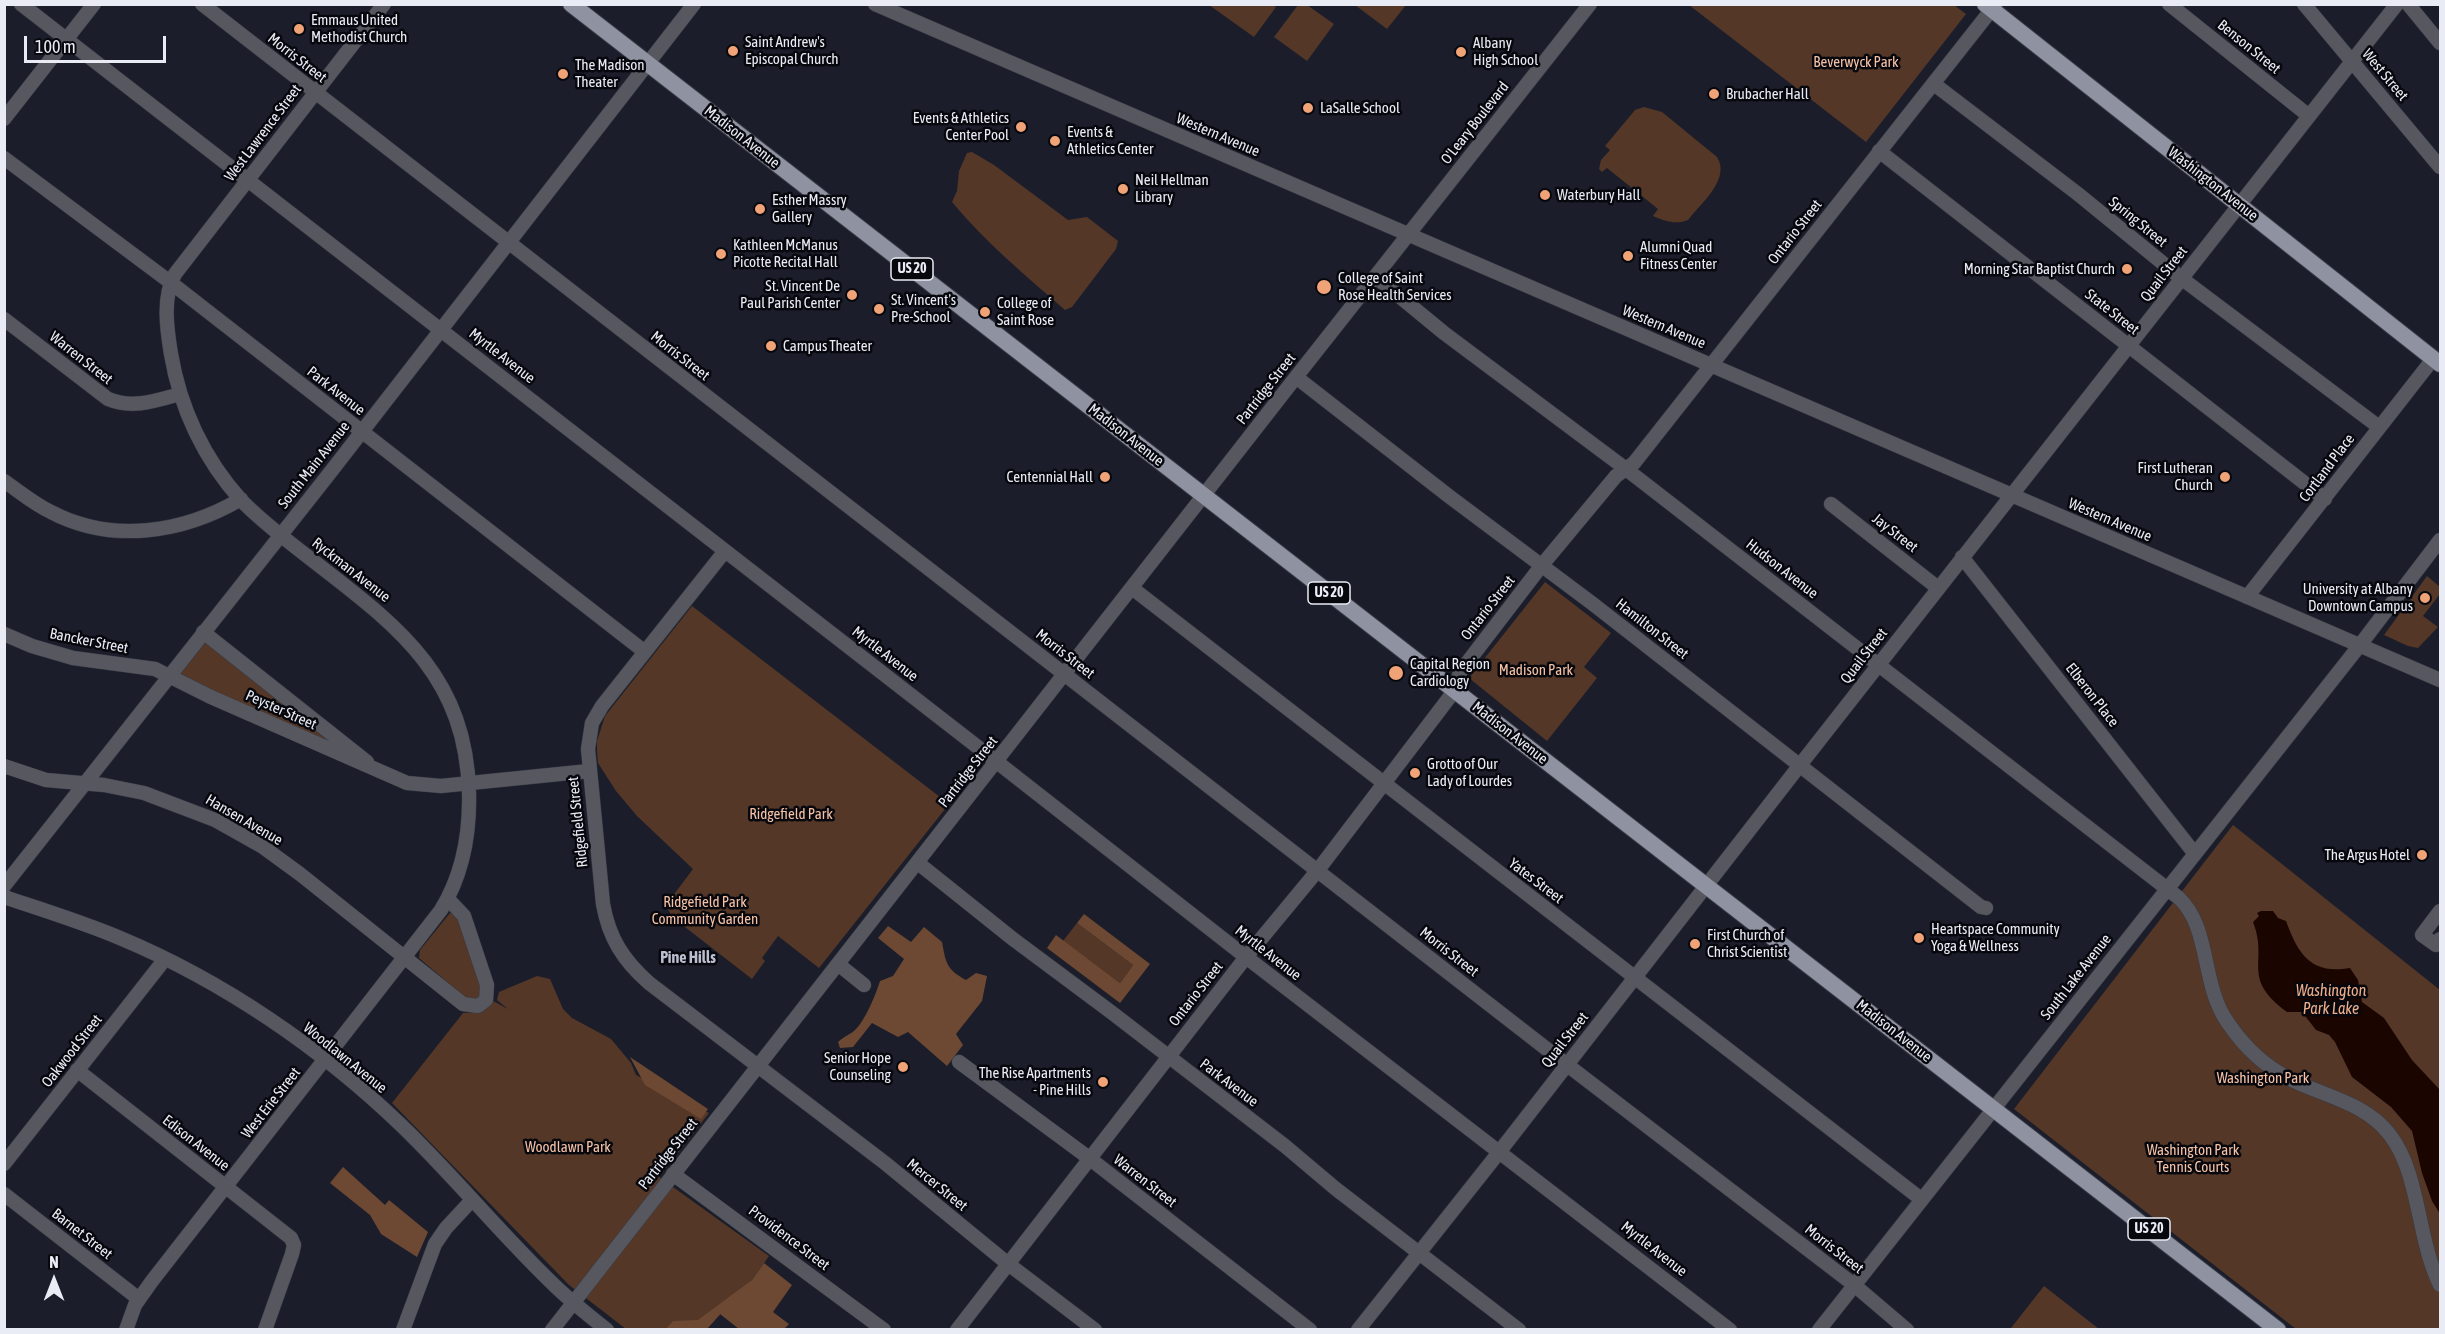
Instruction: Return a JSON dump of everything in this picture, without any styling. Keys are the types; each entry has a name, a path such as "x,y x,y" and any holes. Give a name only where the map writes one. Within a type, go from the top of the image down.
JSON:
{"main road":[{"name":"Madison Avenue","path":"572,4 2278,1329"},
{"name":"Washington Avenue","path":"1991,6 2437,362"}],"street":[{"name":"Myrtle Avenue","path":"21,4 1246,957 1730,1329"},
{"path":"4,119 94,4"},
{"name":"Morris Street","path":"202,4 508,244 1853,1284 1907,1329"},
{"name":"South Main Avenue","path":"4,886 694,4"},
{"name":"Western Avenue","path":"875,4 2440,680"},
{"name":"O'Leary Boulevard","path":"1410,235 1509,105 1590,4"},
{"name":"Benson Street","path":"2169,4 2309,116"},
{"name":"West Street","path":"2304,4 2440,167"},
{"name":"Quail Street","path":"1358,1329 1500,1151 1962,557 2397,4"},
{"path":"2408,4 2440,43"},
{"name":"West Lawrence Street","path":"170,282 382,5"},
{"name":"Ontario Street","path":"957,1329 1246,957 1384,785 1455,690 1460,672 1542,565 1616,476 1634,463 1712,366 1934,84 1991,6"},
{"name":"Spring Street","path":"1934,84 2078,194 2181,278 2329,392 2379,427"},
{"name":"State Street","path":"1879,151 2325,499"},
{"name":"Park Avenue","path":"4,158 170,282 645,652"},
{"name":"Partridge Street","path":"552,1329 1296,377 1410,235"},
{"name":"Hudson Avenue","path":"1376,277 1444,333 1626,469 2180,898 2193,914 2218,1007 2250,1051 2268,1066 2288,1078 2344,1101 2368,1115 2390,1134 2407,1167 2431,1264 2440,1285"},
{"name":"Ryckman Avenue","path":"170,282 169,334 180,394 207,453 241,499 280,535 402,633 429,666 451,706 462,741 469,783 469,823 459,874 448,899"},
{"name":"Warren Street","path":"4,319 108,399 136,405 180,394"},
{"name":"Cortland Place","path":"2247,597 2379,427 2437,362"},
{"name":"Hamilton Street","path":"1296,377 1450,497 1542,565 1981,907 1986,908"},
{"path":"6,485 59,516 88,525 126,531 151,531 182,525 213,514 241,499"},
{"name":"Jay Street","path":"1831,504 1938,588"},
{"name":"South Lake Avenue","path":"1819,1329 2196,854 2440,540"},
{"name":"Ridgefield Street","path":"725,551 595,717 588,742 603,904 615,945 625,960 645,979 759,1065"},
{"name":"Elberon Place","path":"1962,557 2196,854"},
{"name":"Yates Street","path":"1132,588 1921,1199"},
{"name":"Peyster Street","path":"203,632 381,773"},
{"name":"Bancker Street","path":"4,634 62,655 98,663 152,668 168,676"},
{"name":"Peyster Street","path":"168,676 402,782 421,786 590,771"},
{"name":"Hansen Avenue","path":"4,766 41,779 120,788 155,797 203,814 232,829 300,874 404,956"},
{"name":"Park Avenue","path":"918,863 1013,939 1520,1329"},
{"name":"Woodlawn Avenue","path":"4,897 98,929 165,959 234,997 325,1060 402,1126 552,1284 607,1329"},
{"path":"404,956 463,1004 475,1006 484,1002 488,992 487,985 464,916 448,899"},
{"name":"West Erie Street","path":"126,1329 139,1299 448,899"},
{"path":"2438,942 2422,934 2440,911"},
{"name":"Oakwood Street","path":"4,1164 165,959"},
{"path":"838,964 864,985"},
{"name":"Warren Street","path":"959,1062 1089,1158 1310,1329"},
{"name":"Mercer Street","path":"759,1065 885,1163 1007,1263 1095,1329"},
{"name":"Edison Avenue","path":"77,1070 287,1234 293,1243 292,1254 265,1329"},
{"name":"Providence Street","path":"673,1174 884,1329"},
{"name":"Barnet Street","path":"4,1194 139,1299"},
{"path":"403,1329 435,1244 446,1228 472,1200"}],"green space":[{"path":"1209,5 1272,5 1276,7 1254,37"},
{"path":"1298,5 1307,5 1334,24 1307,61 1274,37"},
{"path":"1355,5 1406,5 1387,29"},
{"name":"Beverwyck Park","path":"1689,5 1954,5 1966,14 1866,142"},
{"path":"1644,107 1662,112 1717,157 1720,174 1717,182 1688,220 1666,221 1653,216 1658,209 1607,168 1602,172 1599,169 1601,160 1610,150 1605,146 1635,110"},
{"path":"972,152 994,165 1068,220 1087,217 1118,241 1116,249 1072,307 1065,310 1035,284 992,245 952,202 957,191 959,171 967,153"},
{"path":"2427,576 2440,587 2440,594 2423,616 2438,627 2418,648 2384,635"},
{"name":"Madison Park","path":"1545,582 1611,633 1584,667 1597,678 1547,741 1469,678"},
{"name":"Ridgefield Park","path":"692,606 949,804 819,968 778,936 762,958 765,961 752,979 672,917 666,905 693,869 637,816 616,791 598,763 597,741 605,716"},
{"path":"204,643 334,742 334,746 182,677 181,673"},
{"name":"Washington Park","path":"2233,825 2440,990 2440,1329 2296,1329 2014,1109"},
{"path":"450,913 457,915 483,987 481,996 476,999 467,999 419,958 420,950"},
{"path":"1077,923 1133,965 1120,983 1063,941"},
{"name":"Woodlawn Park","path":"537,976 550,979 563,1009 572,1018 611,1039 631,1063 636,1075 709,1113 659,1177 769,1256 752,1280 707,1329 626,1329 569,1285 392,1103 463,1013 476,1012 493,1001 508,1009 497,1000 499,992"},
{"path":"2044,1286 2099,1329 2013,1330 2011,1328"}],"shaded area":[{"path":"1084,914 1150,964 1120,1003 1047,948 1056,935 1120,983 1133,965 1077,923"},
{"path":"888,926 911,942 924,927 942,942 946,960 954,972 966,980 976,973 987,976 982,1001 956,1034 963,1045 947,1066 908,1032 898,1037 872,1023 853,1047 840,1048 838,1042 855,1030 864,1018 880,981 893,976 904,959 878,938"},
{"path":"630,1057 708,1109 701,1119 645,1085"},
{"path":"343,1167 385,1205 389,1200 428,1232 417,1257 381,1234 370,1215 330,1183"},
{"path":"764,1263 792,1285 773,1312 789,1324 784,1329 739,1329 720,1314 707,1329 666,1329 673,1321 698,1320 752,1280"}],"water":[{"name":"Washington Park Lake","path":"2273,911 2278,918 2286,921 2301,952 2308,960 2325,968 2350,968 2358,980 2362,1002 2384,1018 2412,1060 2440,1090 2440,1214 2432,1201 2422,1173 2412,1131 2391,1107 2352,1077 2335,1042 2329,1035 2316,1030 2302,1012 2287,1012 2264,989 2258,969 2257,936 2253,922 2259,916 2257,913"}],"place":[{"name":"Emmaus United Methodist Church","path":"299,29"},
{"name":"Saint Andrew's Episcopal Church","path":"733,51"},
{"name":"Albany High School","path":"1461,52"},
{"name":"The Madison Theater","path":"563,74"},
{"name":"Brubacher Hall","path":"1714,94"},
{"name":"LaSalle School","path":"1308,108"},
{"name":"Events & Athletics Center Pool","path":"1021,127"},
{"name":"Events & Athletics Center","path":"1055,141"},
{"name":"Neil Hellman Library","path":"1123,189"},
{"name":"Waterbury Hall","path":"1545,195"},
{"name":"Esther Massry Gallery","path":"760,209"},
{"name":"Kathleen McManus Picotte Recital Hall","path":"721,254"},
{"name":"Alumni Quad Fitness Center","path":"1628,256"},
{"name":"Morning Star Baptist Church","path":"2127,269"},
{"name":"College of Saint Rose Health Services","path":"1324,287"},
{"name":"St. Vincent De Paul Parish Center","path":"852,295"},
{"name":"St. Vincent's Pre-School","path":"879,309"},
{"name":"College of Saint Rose","path":"985,312"},
{"name":"Campus Theater","path":"771,346"},
{"name":"Centennial Hall","path":"1105,477"},
{"name":"First Lutheran Church","path":"2225,477"},
{"name":"University at Albany Downtown Campus","path":"2425,598"},
{"name":"Capital Region Cardiology","path":"1396,673"},
{"name":"Grotto of Our Lady of Lourdes","path":"1415,773"},
{"name":"The Argus Hotel","path":"2422,855"},
{"name":"Heartspace Community Yoga & Wellness","path":"1919,938"},
{"name":"First Church of Christ Scientist","path":"1695,944"},
{"name":"Senior Hope Counseling","path":"903,1067"},
{"name":"The Rise Apartments - Pine Hills","path":"1103,1082"}],"district":[{"name":"Pine Hills","path":"688,958"}],"park label":[{"name":"Ridgefield Park Community Garden","path":"705,910"},
{"name":"Washington Park Tennis Courts","path":"2193,1158"}]}
